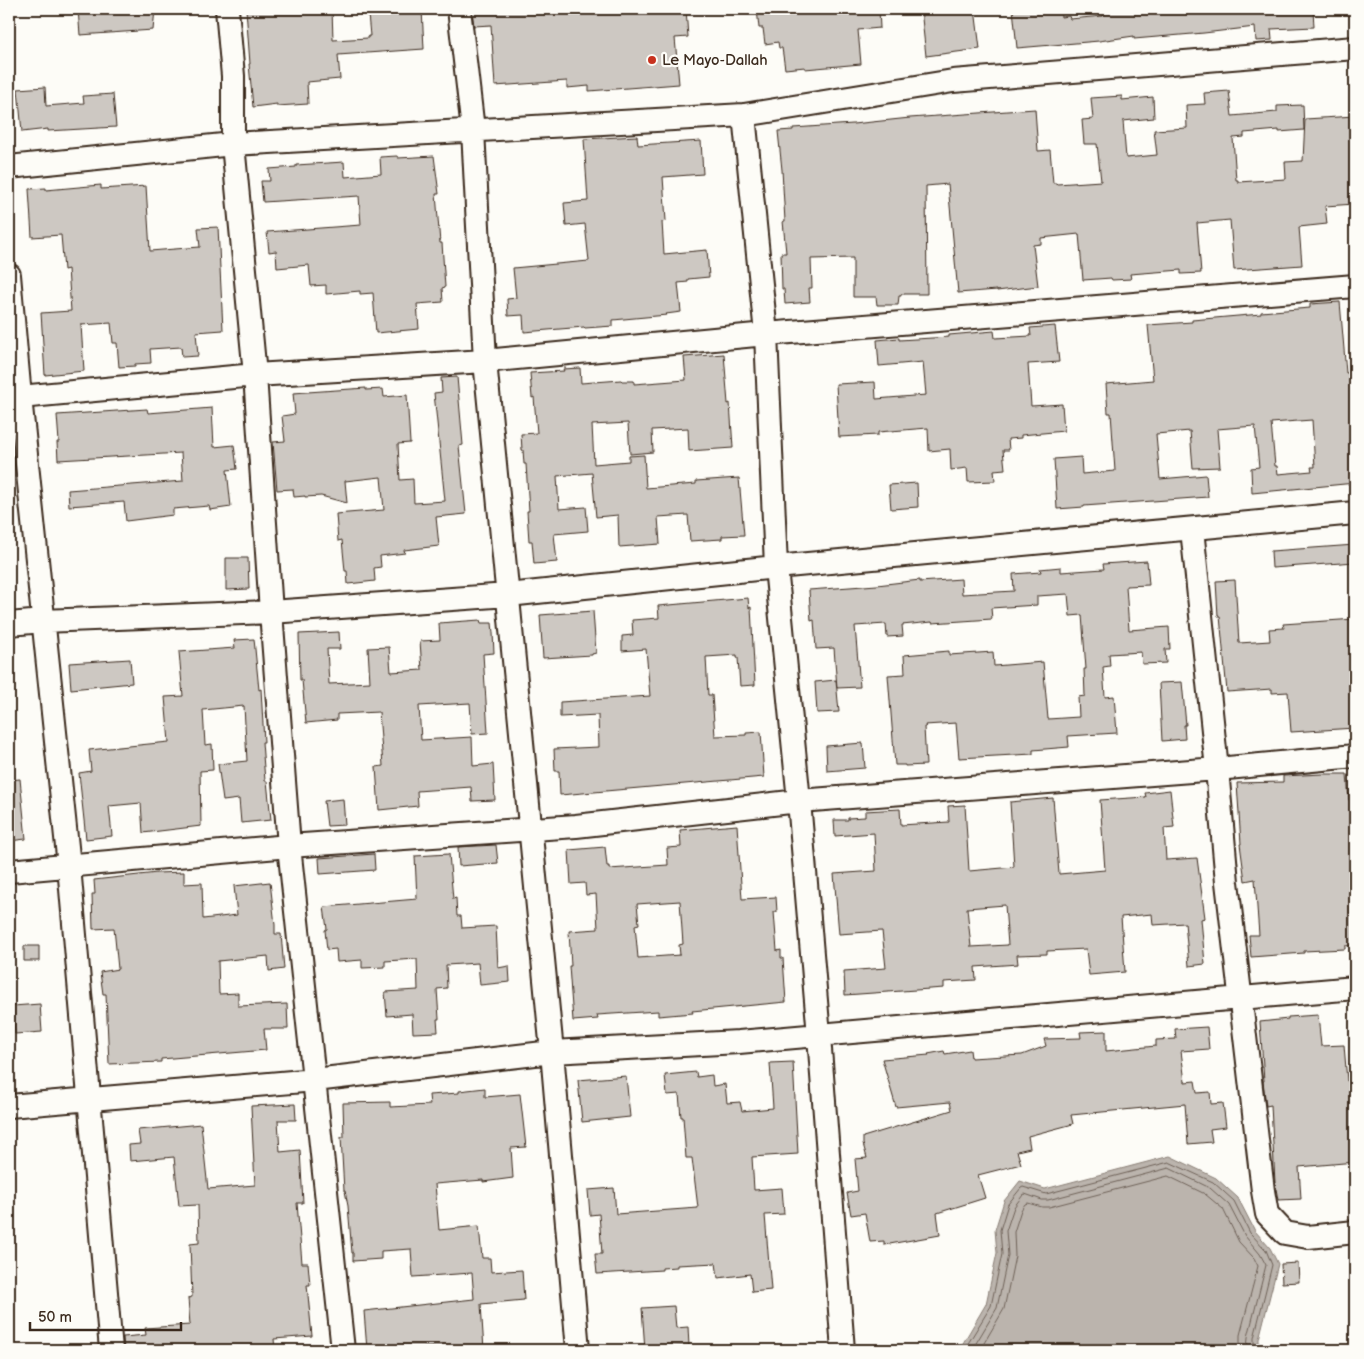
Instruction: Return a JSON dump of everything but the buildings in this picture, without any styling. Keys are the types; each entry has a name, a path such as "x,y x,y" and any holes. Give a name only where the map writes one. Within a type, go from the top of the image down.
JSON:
{"street":[{"path":"227,9 233,76 233,144 255,375 270,612 289,846 343,1350"},
{"path":"460,9 473,130 485,361 552,1052 578,1350"},
{"path":"9,167 233,144 744,115 952,81 1355,48"},
{"path":"744,115 766,334 776,567 799,801 843,1350"},
{"path":"9,275 14,397 43,621 69,866 111,1350"},
{"path":"14,397 255,375 485,361 766,334 1355,286"},
{"path":"9,624 270,612 508,595 776,567 1355,513"},
{"path":"1192,529 1217,769 1226,882 1267,1214 1285,1233 1308,1237 1355,1232"},
{"path":"9,871 289,846 576,826 799,801 1217,769 1355,756"},
{"path":"9,1106 315,1080 552,1052 819,1036 1355,988"}],"water":[{"path":"1170,1156 1216,1178 1238,1198 1255,1231 1270,1248 1278,1264 1259,1339 1259,1350 959,1350 986,1304 997,1253 995,1230 1004,1201 1020,1181 1045,1189"}],"place":[{"name":"Le Mayo-Dallah","path":"652,60"}]}
